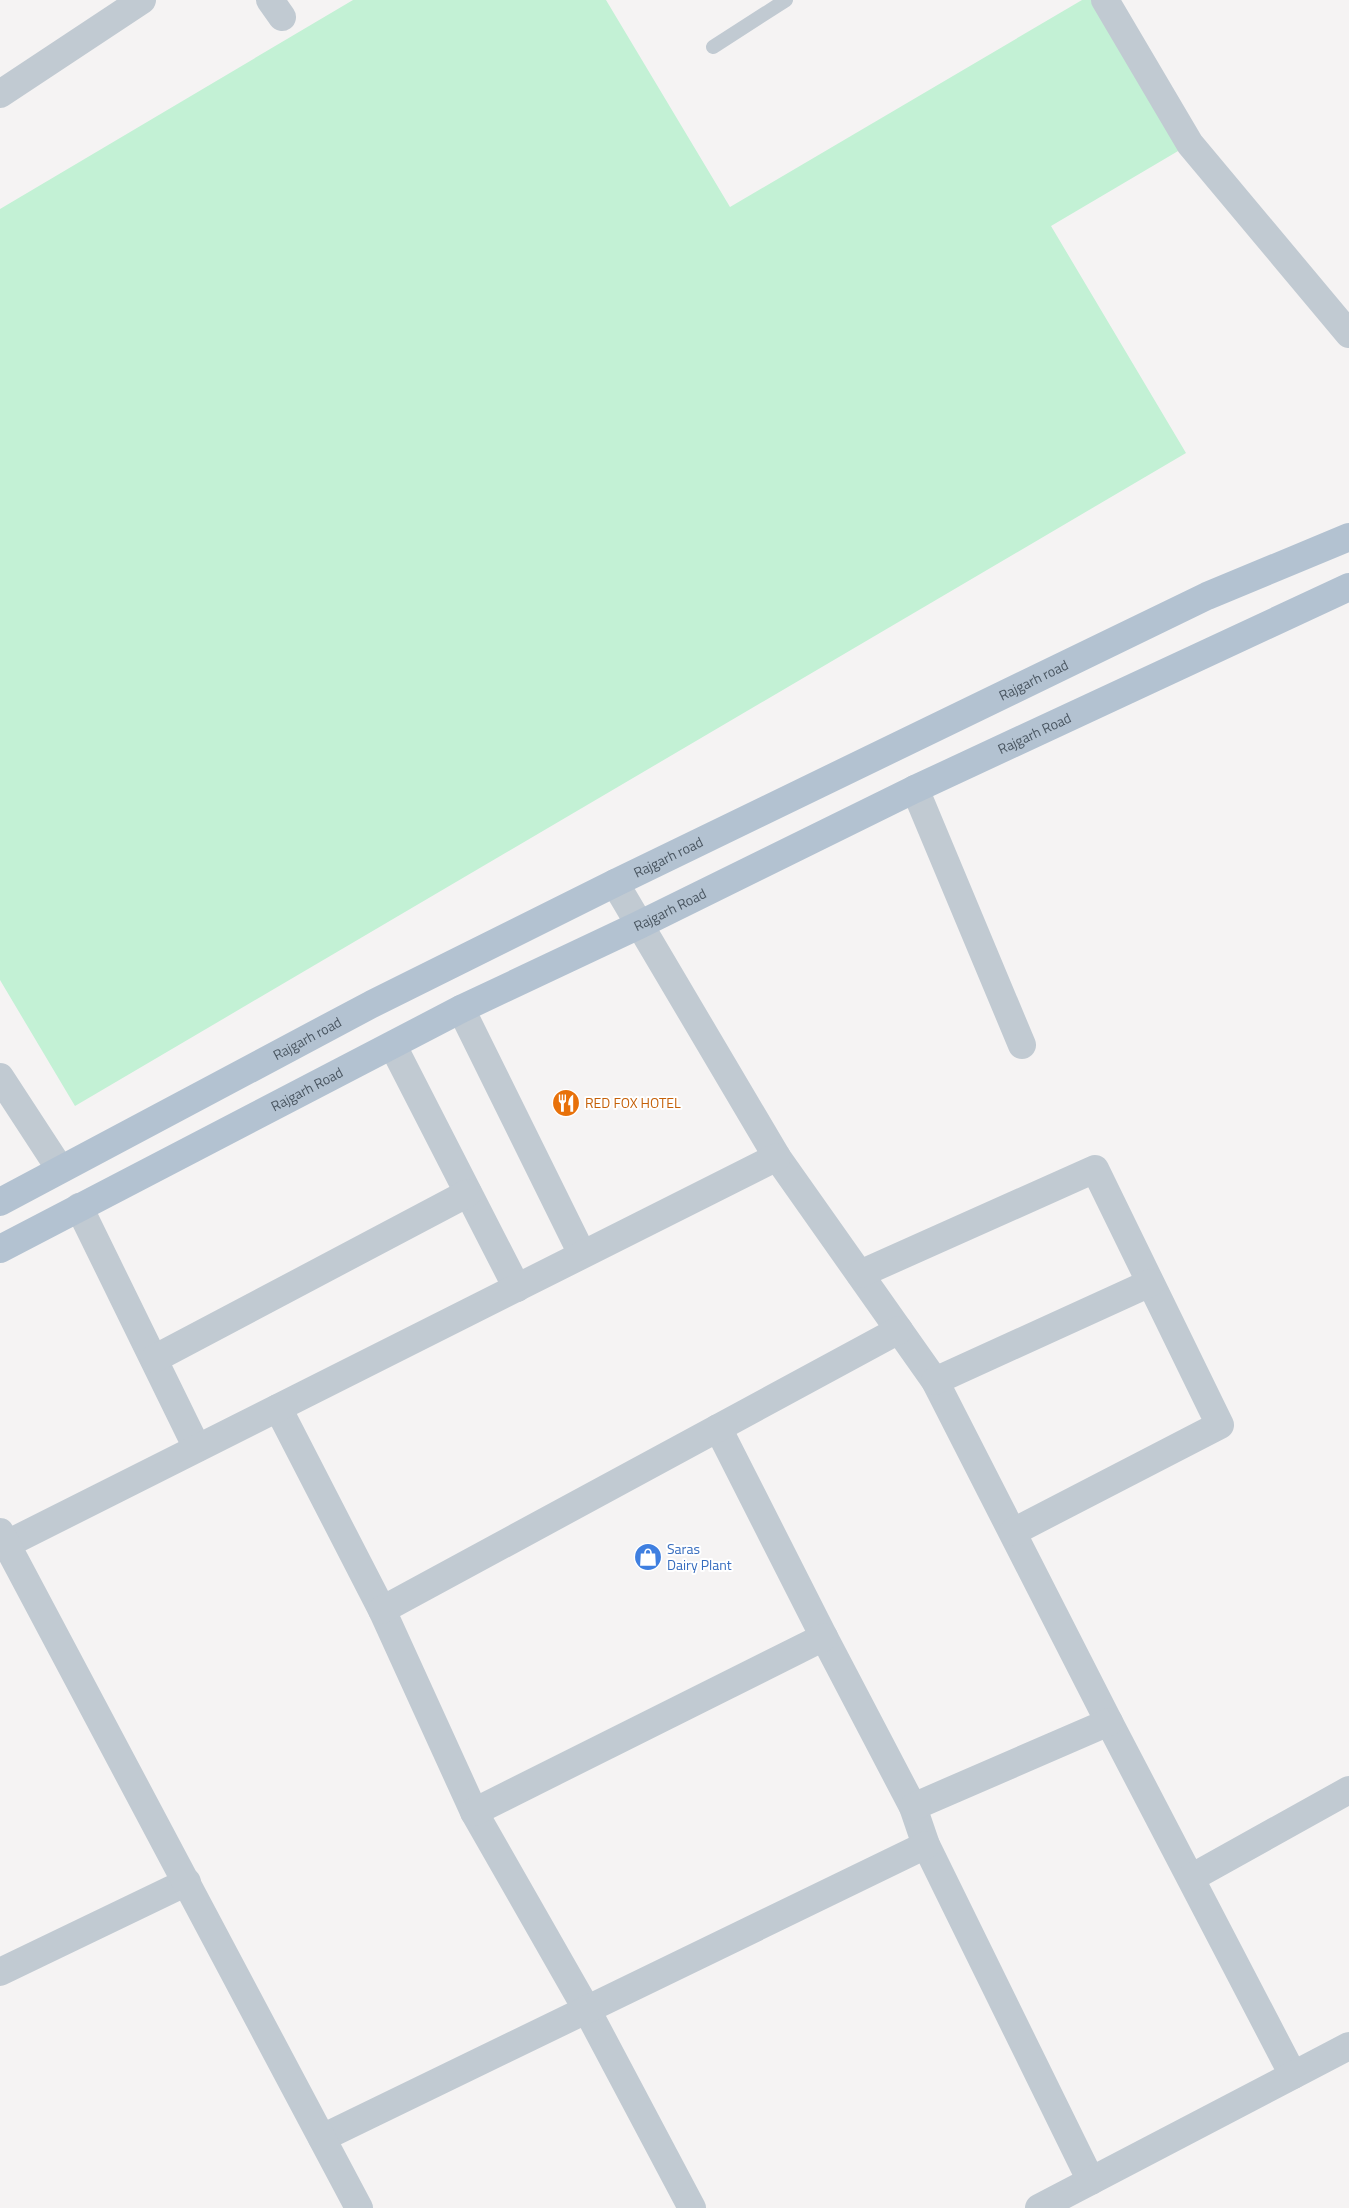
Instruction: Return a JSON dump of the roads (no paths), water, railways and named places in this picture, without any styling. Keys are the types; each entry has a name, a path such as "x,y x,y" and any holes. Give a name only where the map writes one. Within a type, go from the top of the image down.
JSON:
{"main road":[{"name":"Rajgarh road","path":"0,1202 372,1004 615,883 1207,596 1349,537"},
{"name":"Rajgarh Road","path":"0,1248 393,1046 461,1009 639,925 915,790 1349,587"}],"street":[{"path":"0,94 142,0"},
{"path":"1105,0 1190,144 1349,334"},
{"path":"915,790 1022,1046"},
{"path":"615,883 777,1156 935,1381 1293,2076"},
{"path":"461,1009 582,1254"},
{"path":"393,1046 517,1288"},
{"path":"0,1078 60,1169"},
{"path":"359,2208 4,1538 278,1408 777,1156"},
{"path":"860,1274 1095,1169 1220,1425 1013,1532"},
{"path":"154,1359 468,1194"},
{"path":"79,1207 197,1448"},
{"path":"935,1381 1150,1283"},
{"path":"382,1610 899,1330"},
{"path":"278,1408 382,1610 474,1812 587,2010 692,2208"},
{"path":"718,1428 824,1638 913,1807 926,1845 1091,2180"},
{"path":"474,1812 824,1638"},
{"path":"913,1807 1109,1722"},
{"path":"1191,1878 1349,1790"},
{"path":"322,2138 926,1845"},
{"path":"0,1972 187,1882"},
{"path":"1039,2208 1349,2046"}],"lane":[{"path":"713,46 786,0"}],"place":[{"name":"RED FOX HOTEL","path":"566,1103"},
{"name":"Saras Dairy Plant","path":"648,1557"}]}
